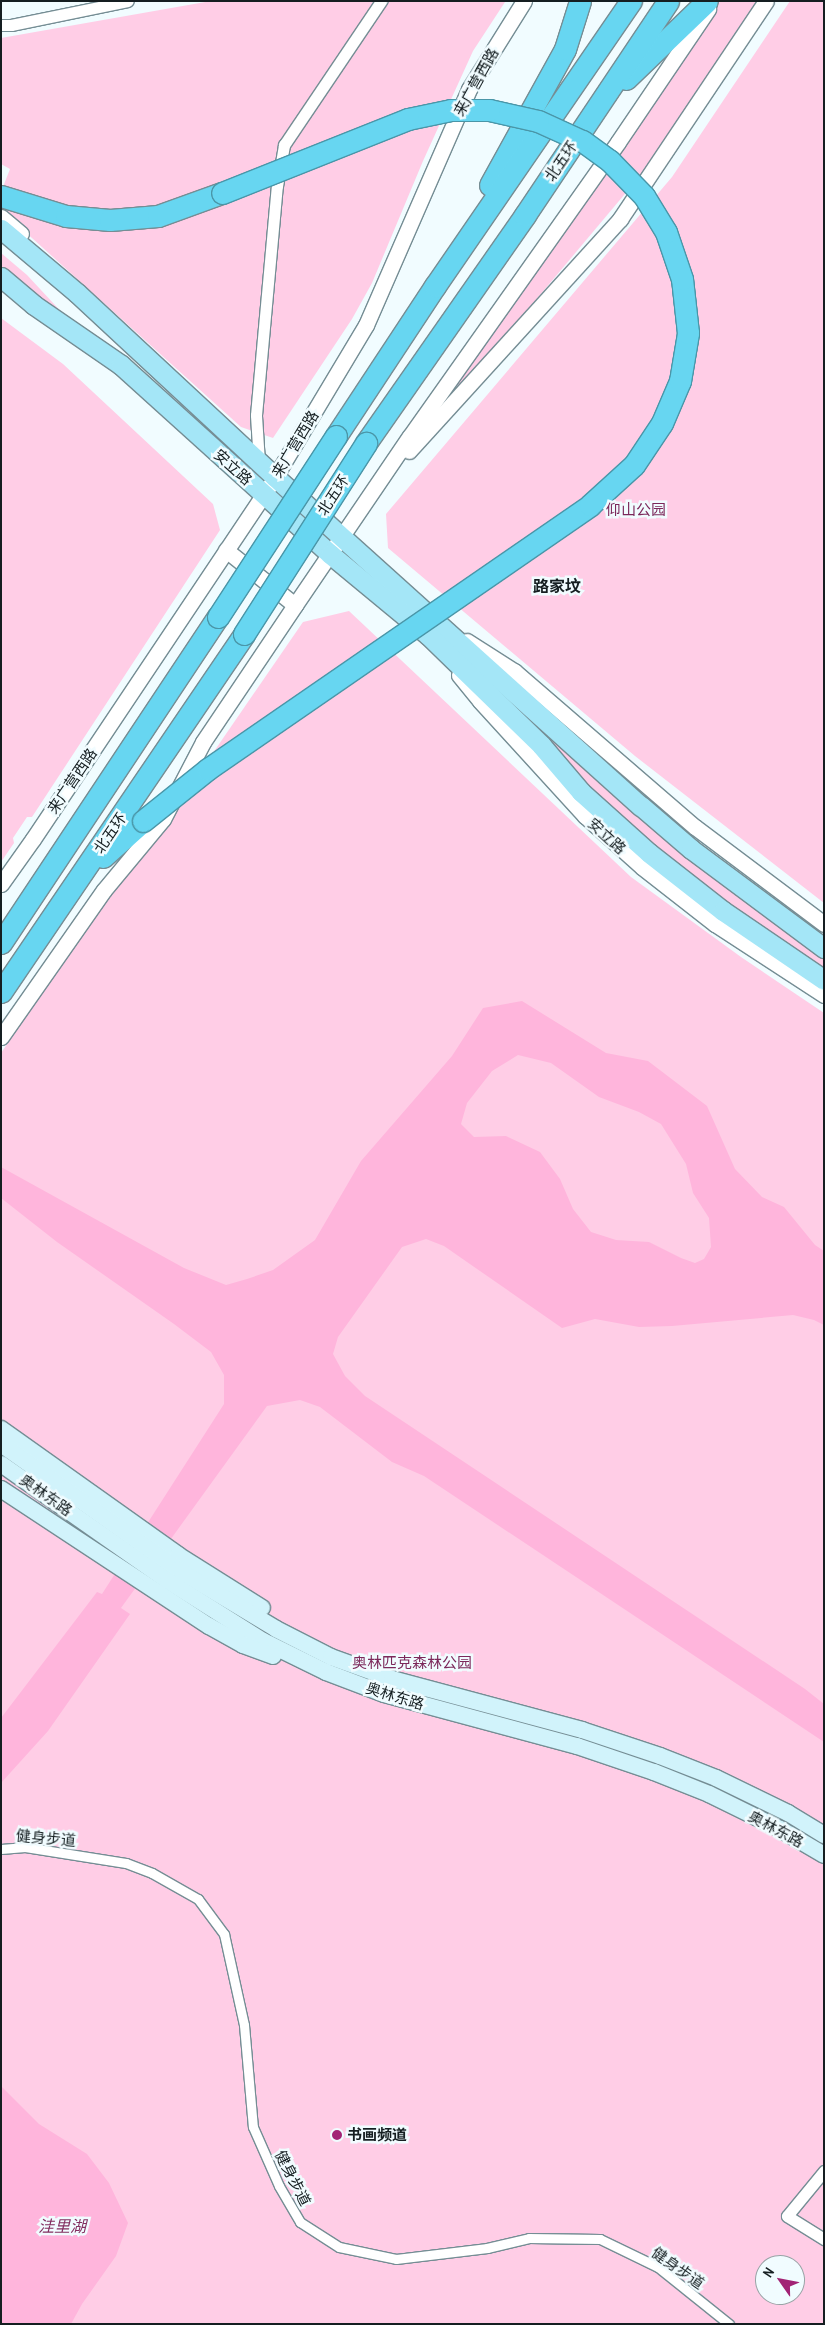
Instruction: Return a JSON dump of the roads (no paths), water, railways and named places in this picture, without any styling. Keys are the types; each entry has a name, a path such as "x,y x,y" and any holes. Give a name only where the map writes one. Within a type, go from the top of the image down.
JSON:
{"highway":[{"path":"435,286 565,48 580,1"},
{"name":"北五环","path":"1,943 435,286 631,1"},
{"name":"北五环","path":"1,992 244,634 366,443 668,1"},
{"path":"597,106 707,1"},
{"path":"1,196 66,216 110,220 158,216 222,193 408,119 451,110 490,110 538,121 589,146 610,161 644,196 666,232 682,279 688,333 680,381 662,423 634,465 590,505 208,769 143,821 93,867 69,894"}],"main road":[{"name":"安立路","path":"1,229 77,293 275,477 342,536 433,629 541,745 581,792 650,853 723,911 824,980"},
{"name":"安立路","path":"1,277 34,305 121,365 330,554 433,629 691,849 824,948"},
{"path":"1,1429 140,1529 175,1569 281,1620 328,1664"},
{"name":"奥林东路","path":"1,1444 175,1569 263,1641 328,1664 392,1679 582,1730 660,1756 716,1778 788,1813 824,1835"},
{"name":"奥林东路","path":"1,1464 175,1569"},
{"path":"1,1488 152,1590 243,1645 328,1664"},
{"name":"奥林东路","path":"328,1664 384,1694 577,1746 654,1772 709,1794 771,1824 824,1855"}],"street":[{"path":"1,25 11,25 128,1"},
{"path":"259,462 256,415 276,186 284,145 381,1"},
{"name":"来广营西路","path":"1,884 275,477 366,325 469,88 524,1"},
{"path":"1,1036 104,890 163,819 203,742 295,605 371,493 618,142 713,1"},
{"path":"371,493 620,220 766,1"},
{"name":"安立路","path":"1,217 31,244 77,293"},
{"name":"安立路","path":"1,286 34,305"},
{"path":"226,550 295,605"},
{"name":"安立路","path":"433,629 514,671 695,827 824,924"},
{"name":"安立路","path":"433,629 480,701 585,816 642,867 715,924 824,995"},
{"name":"健身步道","path":"1,1849 25,1848 126,1863 152,1873 198,1898 224,1934 244,2025 253,2127 279,2186 300,2222 339,2247 396,2259 487,2248 530,2238 600,2239 658,2267 729,2324"},
{"path":"824,2171 787,2216 824,2239"}],"water":[{"path":"522,1001 606,1053 648,1061 707,1106 735,1169 762,1197 784,1207 815,1245 824,1251 824,1325 814,1320 793,1315 672,1326 639,1327 595,1319 562,1328 444,1246 426,1239 402,1247 338,1337 333,1354 345,1376 365,1396 805,1689 824,1704 824,1742 424,1476 392,1462 320,1407 300,1400 267,1406 121,1608 130,1614 48,1731 1,1783 1,1718 97,1592 102,1594 224,1404 224,1375 211,1352 57,1242 1,1198 1,1167 184,1268 226,1285 247,1279 273,1270 315,1240 361,1161 452,1056 483,1008","holes":["518,1055 551,1063 599,1097 639,1112 661,1124 686,1164 693,1193 709,1218 711,1247 704,1259 695,1263 649,1242 616,1240 591,1232 573,1209 560,1179 540,1152 506,1136 474,1137 461,1124 467,1103 492,1071"]},
{"name":"洼里湖","path":"1,2086 39,2124 87,2154 109,2183 128,2223 116,2256 82,2304 71,2324 1,2324"}],"place":[{"name":"书画频道","path":"337,2135"}],"district":[{"name":"路家坟","path":"557,586"}],"park label":[{"name":"仰山公园","path":"636,510"},
{"name":"奥林匹克森林公园","path":"412,1663"}]}
